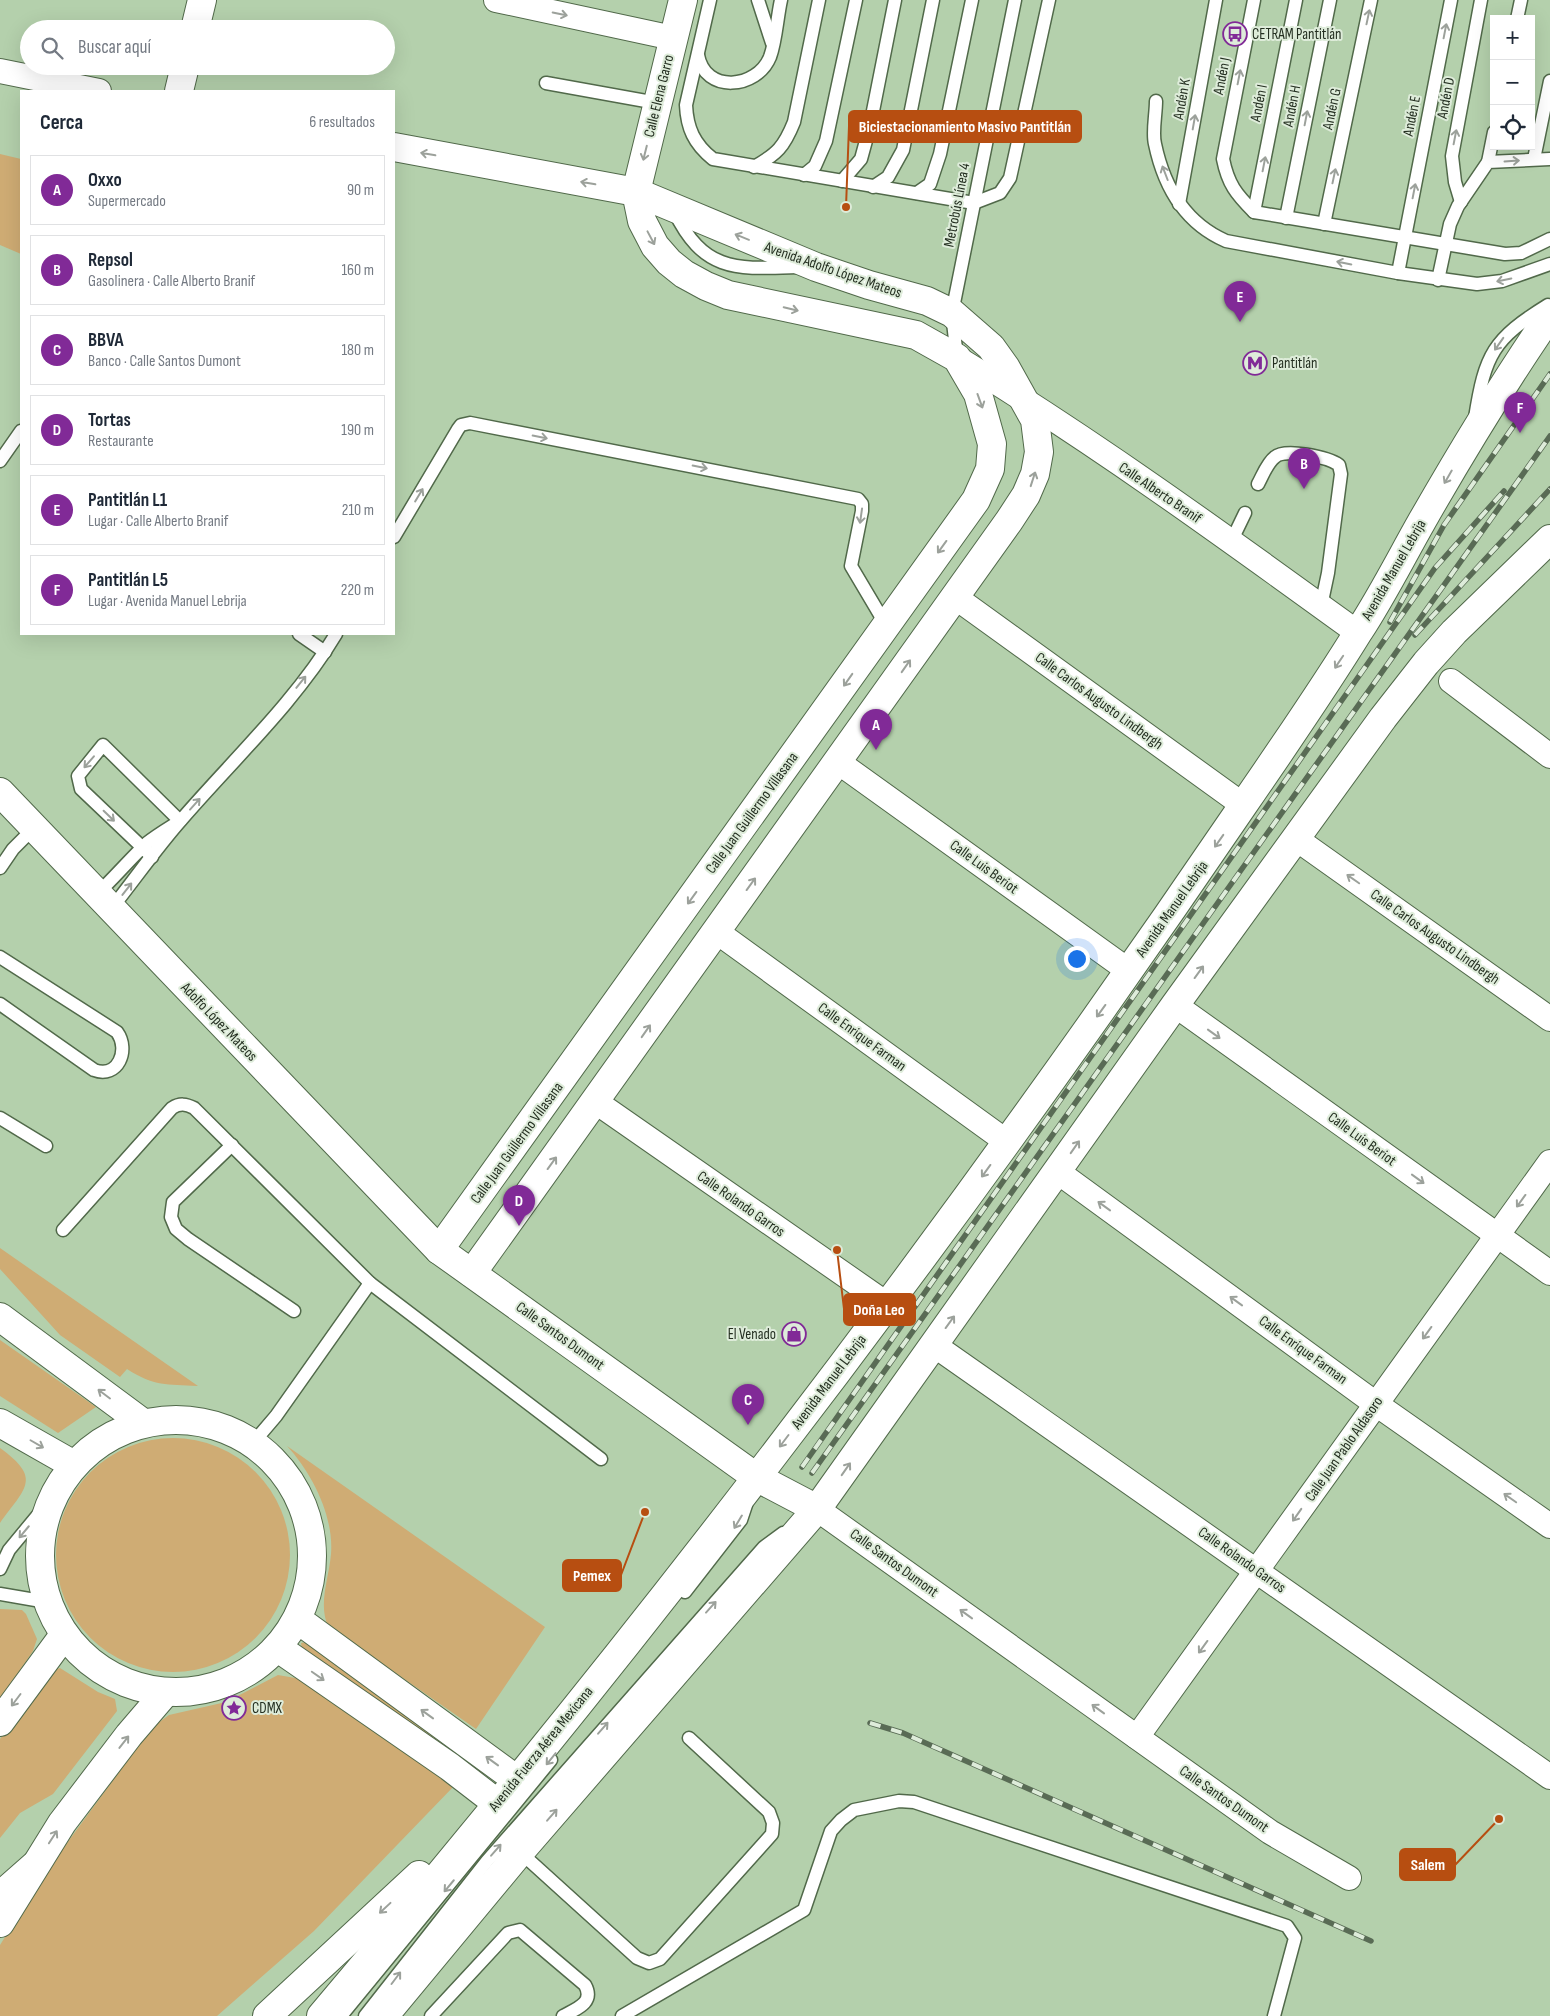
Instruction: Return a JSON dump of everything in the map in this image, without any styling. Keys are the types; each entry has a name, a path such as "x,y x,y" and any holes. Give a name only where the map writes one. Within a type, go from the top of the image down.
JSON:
{"street":[{"path":"197,20 202,0"},
{"path":"496,0 673,38"},
{"name":"Calle Elena Garro","path":"636,192 683,0"},
{"path":"0,71 94,90"},
{"path":"179,90 183,75"},
{"name":"Avenida Adolfo López Mateos","path":"395,147 636,192 816,267 869,285 927,301 952,313 991,347 1006,368 1025,401"},
{"path":"636,192 642,221 655,246 669,262 684,274 706,286 728,295 916,335 957,358"},
{"name":"Avenida Manuel Lebrija","path":"756,1477 888,1305 1007,1142 1244,806 1358,633 1472,435 1498,392 1550,315"},
{"name":"Calle Alberto Branif","path":"957,358 1025,401 1231,542 1358,633"},
{"name":"Calle Juan Guillermo Villasana","path":"439,1250 976,500 990,469 992,444 985,412 972,380 957,358"},
{"path":"472,1273 596,1102 1009,521 1031,485 1039,452 1035,420 1025,401"},
{"path":"384,2016 520,1852 817,1509 1058,1172 1174,1005 1295,838 1426,663 1454,632 1550,539"},
{"name":"Calle Carlos Augusto Lindbergh","path":"955,597 1244,806"},
{"path":"1450,681 1550,756"},
{"name":"Calle Luis Beriot","path":"838,762 1129,971"},
{"name":"Adolfo López Mateos","path":"0,792 439,1250"},
{"name":"Calle Carlos Augusto Lindbergh","path":"1295,838 1550,1018"},
{"name":"Calle Enrique Farman","path":"717,932 1007,1142"},
{"name":"Calle Luis Beriot","path":"1174,1005 1550,1273"},
{"name":"Calle Rolando Garros","path":"596,1102 888,1305"},
{"name":"Calle Juan Pablo Aldasoro","path":"1138,1737 1550,1162"},
{"name":"Calle Enrique Farman","path":"1058,1172 1376,1404 1550,1526"},
{"name":"Calle Santos Dumont","path":"439,1250 756,1477 817,1509 1270,1832 1349,1878"},
{"path":"0,1299 24,1333"},
{"path":"0,1317 143,1423"},
{"name":"Calle Rolando Garros","path":"934,1345 1550,1777"},
{"path":"181,1419 219,1426 253,1443 282,1470 302,1504 312,1542 310,1582 297,1619 278,1648 253,1670 226,1684 196,1692 165,1694 136,1688 109,1676 85,1659 64,1635 47,1602 41,1576 40,1549 44,1523 52,1498 74,1465 94,1446 118,1432 143,1423 181,1419"},
{"path":"0,1423 74,1465"},
{"name":"Avenida Fuerza Aérea Mexicana","path":"321,2016 498,1804 756,1477"},
{"path":"297,1619 516,1780"},
{"path":"0,1722 64,1635"},
{"path":"267,2016 498,1804 450,1767 278,1648"},
{"path":"0,1923 62,1823 94,1780 165,1694"},
{"path":"0,1896 34,1866"}],"lane":[{"path":"710,0 686,105 687,121 693,138 702,150 713,159 974,203 1000,193 1010,178 1050,0"},
{"path":"758,0 772,43"},
{"path":"697,53 700,67 705,75 715,80 734,83 744,81 762,70 770,57 781,0"},
{"path":"754,167 777,154 788,138 794,122 819,0"},
{"path":"804,175 815,166 826,141 856,0"},
{"path":"842,181 861,159 870,126 896,0"},
{"path":"874,187 888,177 903,150 933,0"},
{"path":"917,193 930,184 940,154 972,0"},
{"name":"Metrobús Línea 4","path":"957,358 952,313 1015,0"},
{"name":"Andén K","path":"1179,204 1216,0"},
{"name":"Andén J","path":"1254,0 1223,159 1226,176 1236,194 1254,212"},
{"name":"Andén I","path":"1254,212 1296,0"},
{"name":"Andén H","path":"1286,218 1330,0"},
{"name":"Andén G","path":"1324,224 1372,0"},
{"name":"Andén E","path":"1398,273 1451,0"},
{"name":"Andén D","path":"1461,202 1455,182 1452,156 1481,0"},
{"path":"1518,15 1521,0"},
{"path":"1534,159 1550,81"},
{"path":"546,83 657,103"},
{"path":"1156,101 1154,143 1165,176 1179,204 1190,220 1207,233 1226,241 1438,280 1477,284 1502,281 1550,264"},
{"path":"1438,280 1450,224 1461,202 1488,162 1490,150"},
{"path":"1488,162 1550,159"},
{"path":"1254,212 1505,254 1521,253 1550,239"},
{"path":"1472,435 1482,379 1498,343 1512,328 1550,303"},
{"path":"395,535 458,429 462,425 470,423 858,499 862,504 862,511 852,566 886,625"},
{"path":"0,461 20,432"},
{"path":"1258,484 1269,463 1275,456 1285,452 1332,459 1339,464 1341,474 1328,573 1321,606"},
{"path":"1231,542 1244,513"},
{"path":"300,635 325,652"},
{"path":"104,902 274,716 325,652 335,635"},
{"path":"147,853 78,785 78,776 103,745 180,821"},
{"path":"0,868 13,849 34,828"},
{"path":"104,902 147,853"},
{"path":"0,957 117,1032 122,1039 124,1047 122,1057 114,1068 100,1072 94,1070 0,1004"},
{"path":"64,1230 176,1105 187,1105 194,1108 370,1283 601,1459"},
{"path":"0,1118 46,1146"},
{"path":"232,1145 172,1202 171,1218 176,1229 188,1239 294,1311"},
{"path":"253,1443 276,1416 370,1283"},
{"path":"674,1605 741,1520 756,1477"},
{"path":"0,1569 9,1550 52,1498"},
{"path":"365,2016 487,1861 764,1547 817,1509"},
{"path":"0,1594 47,1602"},
{"path":"520,1852 637,1958 648,1963 660,1959 772,1834 773,1823 769,1812 688,1738"},
{"path":"342,2016 557,1752"},
{"path":"622,2016 804,1910 831,1831 836,1825 854,1810 899,1801 914,1802 1287,1926 1295,1938 1274,2016"},
{"path":"431,2016 508,1933 520,1930 585,1985 589,1992 587,2000 582,2006 563,2016"}],"shaded area":[{"path":"0,154 20,159 20,254 0,245"},
{"path":"0,1248 198,1386 161,1384 145,1379 127,1369 120,1377 60,1335 0,1269"},
{"path":"0,1340 96,1407 58,1433 0,1396"},
{"path":"162,1438 184,1438 218,1447 238,1458 256,1472 270,1490 281,1510 288,1532 290,1555 288,1578 281,1600 270,1620 256,1638 228,1658 207,1667 184,1672 162,1672 139,1667 118,1658 99,1646 82,1629 70,1610 61,1589 56,1566 56,1544 61,1521 70,1500 82,1481 99,1464 118,1452 139,1443"},
{"path":"287,1446 545,1627 476,1729 328,1626 325,1618 324,1600 331,1554 329,1525 313,1482"},
{"path":"0,1448 22,1468 26,1484 17,1501 0,1523"},
{"path":"0,1609 22,1610 26,1614 37,1639 33,1651 0,1700"},
{"path":"306,1642 488,1774 482,1774 302,1649 301,1643"},
{"path":"60,1668 98,1692 115,1699 117,1711 53,1794 20,1813 0,1838 0,1739 40,1684 54,1670"},
{"path":"278,1675 301,1679 455,1785 314,1931 217,2016 0,2016 0,1945 45,1873 144,1738 158,1723 169,1715 226,1702"}],"railway":[{"path":"1390,622 1444,525 1550,374"},
{"path":"812,1473 1550,436"},
{"path":"1415,635 1550,489"},
{"path":"802,1467 1435,568 1504,491"},
{"path":"870,1723 903,1733 1371,1941"}],"place":[{"name":"CETRAM Pantitlán","path":"1235,34"},
{"name":"Biciestacionamiento Masivo Pantitlán","path":"846,207"},
{"name":"Pantitlán L1","path":"1240,322"},
{"name":"Pantitlán","path":"1255,363"},
{"name":"Pantitlán L5","path":"1520,433"},
{"name":"Repsol","path":"1304,489"},
{"name":"Oxxo","path":"876,750"},
{"name":"Tortas","path":"519,1226"},
{"name":"Doña Leo","path":"837,1250"},
{"name":"El Venado","path":"794,1334"},
{"name":"BBVA","path":"748,1425"},
{"name":"Pemex","path":"645,1512"},
{"name":"CDMX","path":"234,1708"},
{"name":"Salem","path":"1499,1819"}]}
